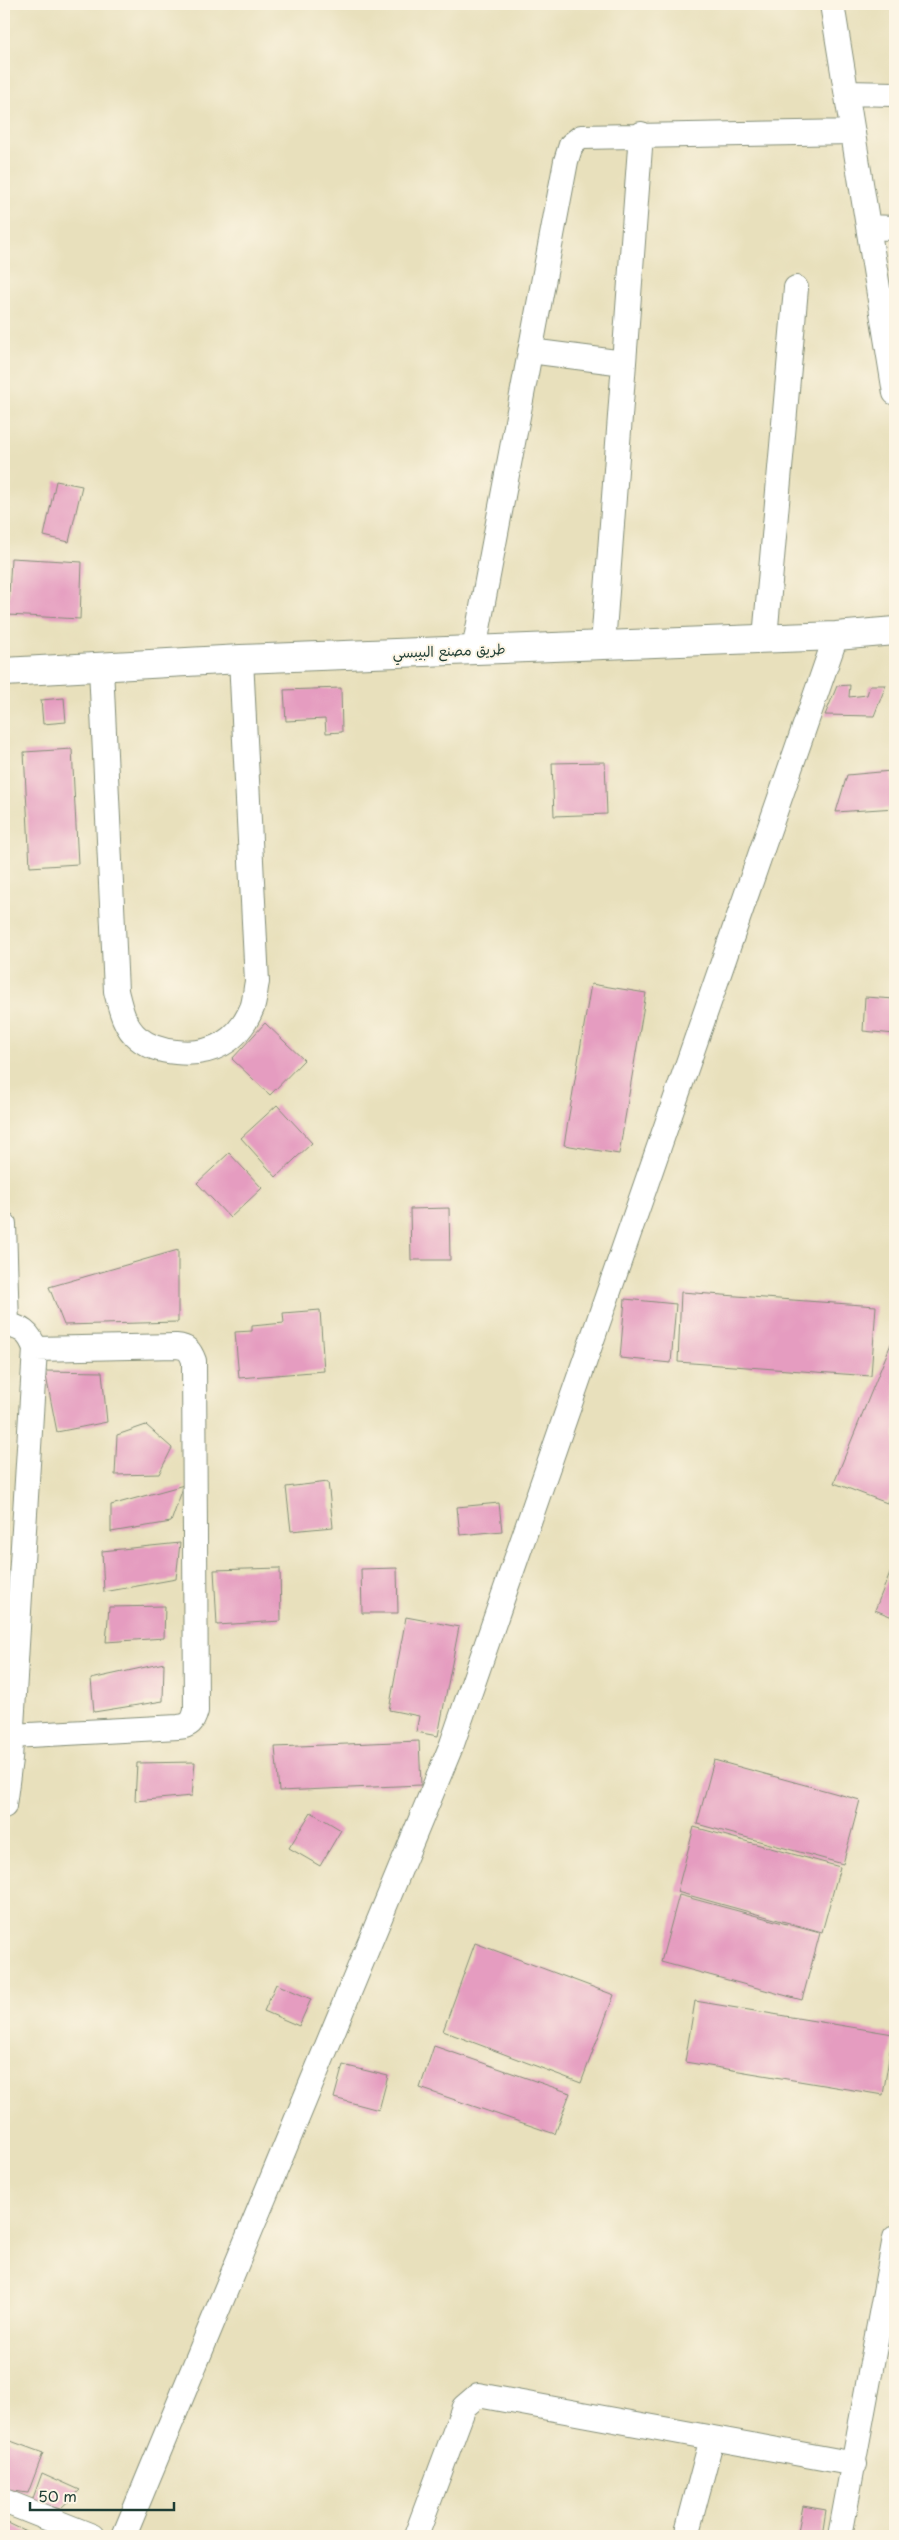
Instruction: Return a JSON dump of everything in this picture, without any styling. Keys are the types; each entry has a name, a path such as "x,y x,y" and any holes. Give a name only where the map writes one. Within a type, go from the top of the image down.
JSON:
{"main road":[{"name":"طريق مصنع البيبسي","path":"4,672 240,659 836,636 895,631"}],"street":[{"path":"832,4 895,393"},
{"path":"847,93 895,94"},
{"path":"474,650 566,161 571,145 581,137 641,134 853,132"},
{"path":"603,645 641,134"},
{"path":"868,227 895,228"},
{"path":"765,638 796,288"},
{"path":"530,351 624,363"},
{"path":"124,2536 452,1744 836,636"},
{"path":"101,668 116,991 122,1016 137,1038 160,1050 188,1053 214,1050 238,1033 253,1007 256,982 240,659"},
{"path":"4,1224 5,1325 22,1329 31,1336 35,1349 4,1806"},
{"path":"8,1752 187,1726 193,1722 196,1711 194,1360 191,1351 184,1346 35,1349"},
{"path":"840,2536 855,2464 895,2238"},
{"path":"416,2536 464,2407 478,2395 855,2464"},
{"path":"686,2536 712,2438"},
{"path":"4,2501 92,2536"}],"building":[{"path":"56,481 82,486 69,542 44,536"},
{"path":"11,558 82,562 80,619 8,615"},
{"path":"850,685 849,697 867,695 870,685 886,685 874,716 825,715 837,686"},
{"path":"341,688 342,732 326,733 325,719 286,721 284,690"},
{"path":"64,698 66,722 43,724 41,700"},
{"path":"72,749 78,864 30,867 24,752"},
{"path":"605,762 607,814 554,816 552,763"},
{"path":"891,771 895,808 836,812 847,775"},
{"path":"591,984 646,993 619,1154 564,1145"},
{"path":"865,997 895,999 895,1034 863,1031"},
{"path":"265,1023 304,1060 270,1095 232,1059"},
{"path":"277,1105 312,1143 276,1177 241,1138"},
{"path":"229,1153 262,1188 230,1218 197,1183"},
{"path":"449,1208 450,1260 411,1260 410,1209"},
{"path":"178,1250 178,1322 64,1325 49,1287"},
{"path":"681,1292 876,1306 871,1376 678,1362"},
{"path":"625,1299 676,1304 671,1363 620,1358"},
{"path":"320,1310 324,1371 239,1378 235,1332 252,1331 252,1326 284,1323 283,1313"},
{"path":"895,1334 895,1483 887,1503 834,1483"},
{"path":"45,1371 102,1372 107,1422 57,1432"},
{"path":"146,1425 172,1448 159,1474 115,1475 117,1435"},
{"path":"328,1482 333,1527 291,1531 286,1487"},
{"path":"184,1485 171,1522 111,1532 111,1505"},
{"path":"499,1503 502,1531 460,1535 457,1507"},
{"path":"180,1543 176,1579 104,1592 102,1551"},
{"path":"895,1560 895,1618 875,1610"},
{"path":"280,1568 281,1621 217,1625 214,1570"},
{"path":"397,1568 398,1613 362,1613 361,1569"},
{"path":"165,1606 164,1638 106,1642 109,1607"},
{"path":"406,1617 459,1627 438,1736 416,1732 419,1716 389,1710"},
{"path":"164,1663 163,1701 94,1712 91,1679"},
{"path":"419,1741 421,1785 279,1791 275,1747"},
{"path":"714,1760 860,1800 843,1864 697,1824"},
{"path":"195,1762 192,1796 135,1801 137,1763"},
{"path":"311,1812 341,1830 320,1866 289,1848"},
{"path":"694,1827 840,1867 822,1932 677,1892"},
{"path":"679,1895 820,1933 802,2000 661,1962"},
{"path":"475,1943 614,1995 581,2083 443,2031"},
{"path":"276,1984 311,1999 299,2026 264,2011"},
{"path":"695,2001 893,2034 883,2095 685,2062"},
{"path":"434,2046 570,2093 555,2134 420,2088"},
{"path":"343,2065 388,2076 379,2110 334,2098"},
{"path":"8,2440 43,2453 28,2493 4,2490 4,2454"},
{"path":"42,2473 80,2490 60,2509 32,2501"},
{"path":"803,2506 826,2510 822,2536 797,2536"},
{"path":"4,2521 35,2536 4,2536"}]}
